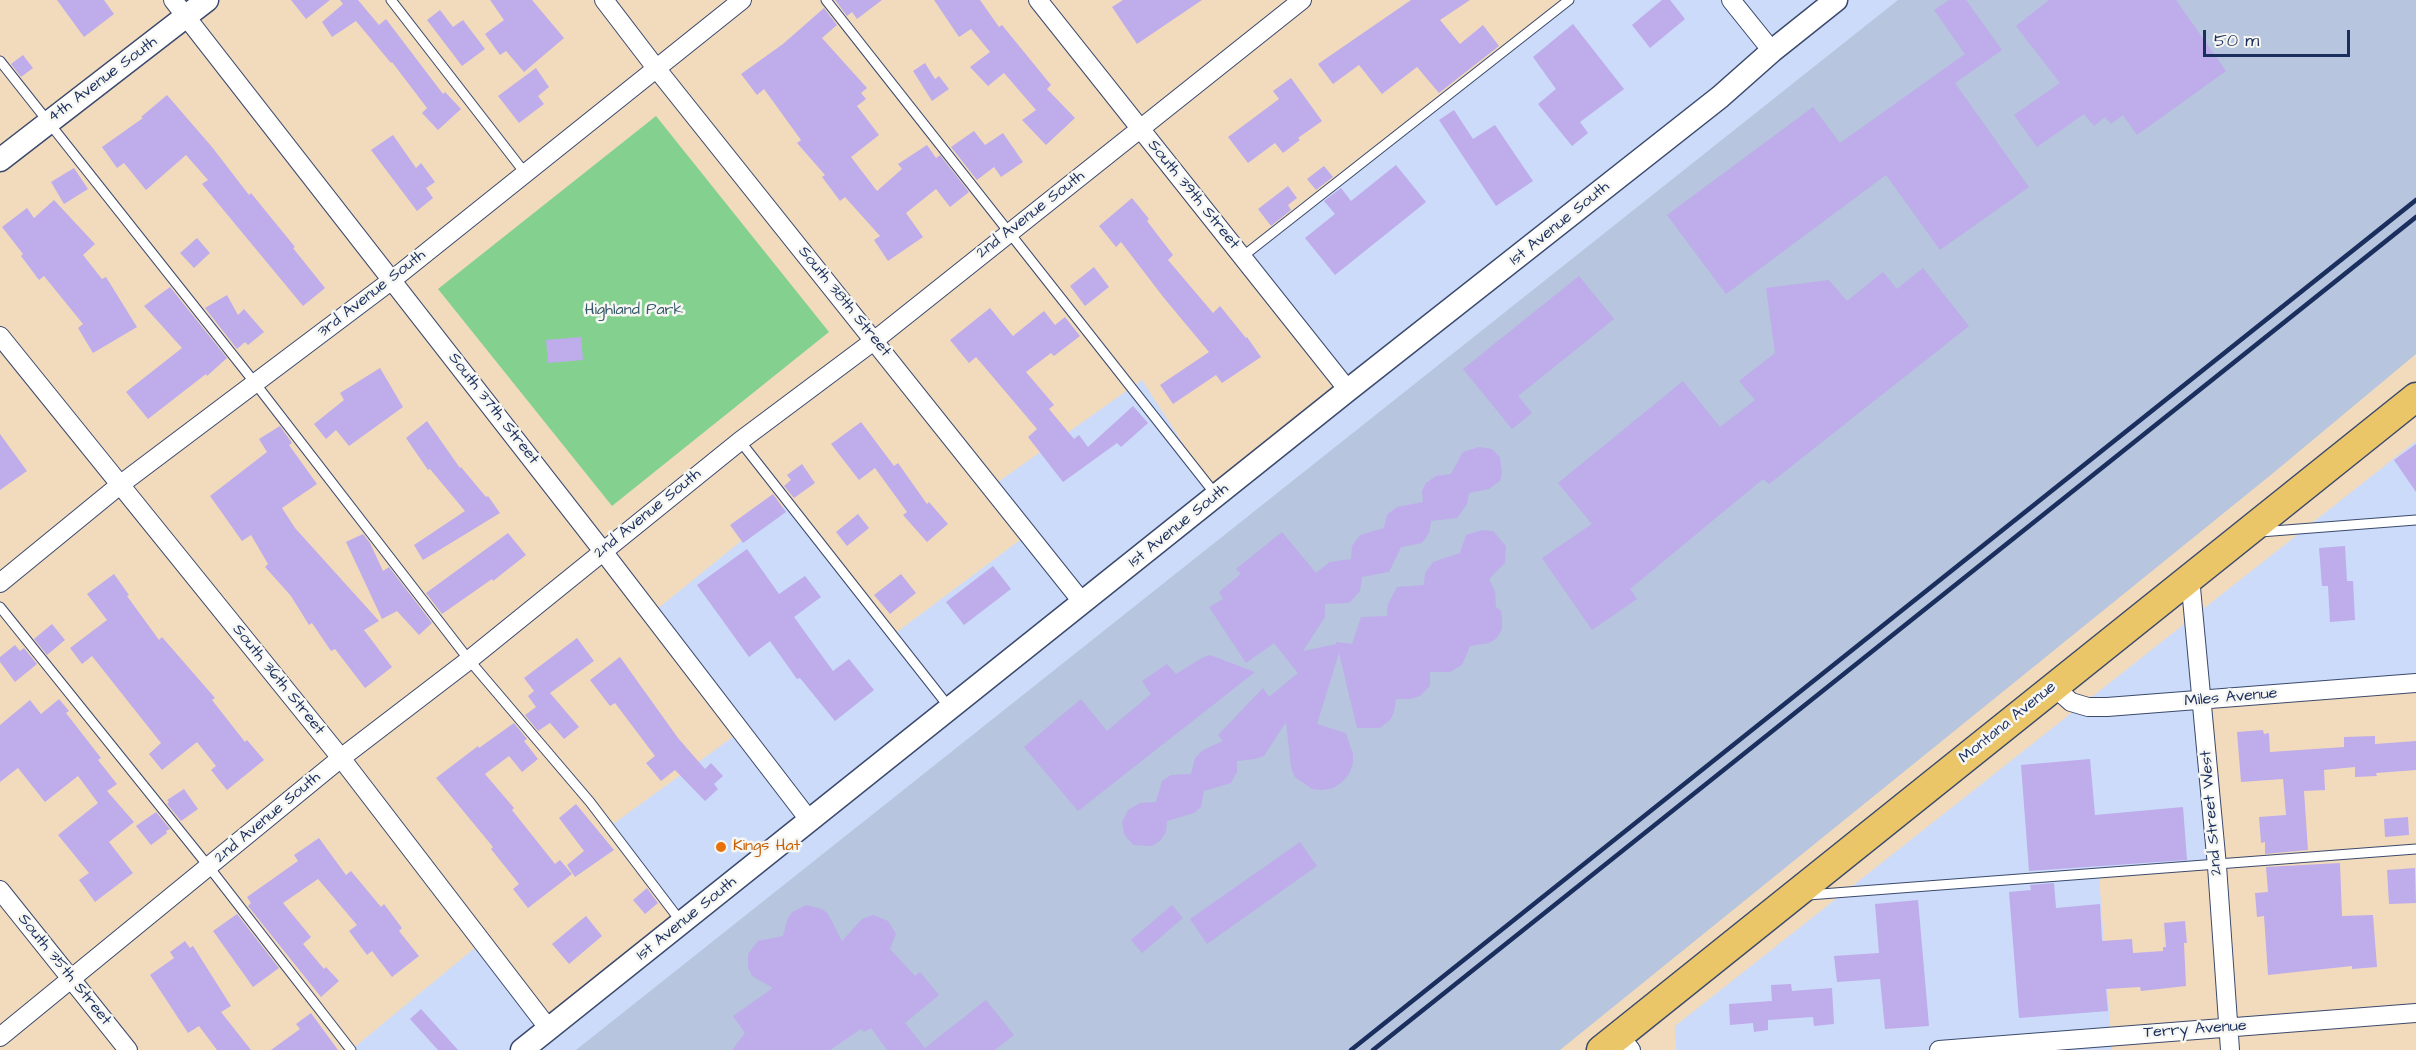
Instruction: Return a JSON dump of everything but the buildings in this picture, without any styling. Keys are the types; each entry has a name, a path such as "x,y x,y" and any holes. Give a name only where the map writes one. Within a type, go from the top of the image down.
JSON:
{"main road":[{"name":"Montana Avenue","path":"1617,1045 1792,896 2416,397"}],"street":[{"name":"4th Avenue South","path":"0,160 49,122 180,8 207,0"},
{"name":"South 38th Street","path":"604,0 1083,603"},
{"name":"3rd Avenue South","path":"0,583 121,484 392,280 742,0"},
{"name":"South 39th Street","path":"1038,0 1348,390"},
{"name":"2nd Avenue South","path":"0,1037 341,758 469,660 602,550 740,441 875,340 1302,0"},
{"path":"1731,0 1772,51"},
{"name":"1st Avenue South","path":"522,1050 1348,390 1712,104 1772,51 1836,0"},
{"name":"South 37th Street","path":"180,8 810,821"},
{"name":"South 36th Street","path":"0,336 341,758 549,1029"},
{"name":"2nd Street West","path":"2190,577 2217,866 2230,1050"},
{"name":"Miles Avenue","path":"2053,686 2072,702 2088,707 2416,683"},
{"name":"South 35th Street","path":"0,890 128,1050"},
{"name":"Terry Avenue","path":"1939,1050 2416,1013"}],"lane":[{"path":"391,0 525,173"},
{"path":"826,0 1217,496"},
{"path":"1242,257 1569,0"},
{"path":"0,61 255,383 469,660 590,801 682,923"},
{"path":"740,441 951,709"},
{"path":"2246,533 2416,520"},
{"path":"0,607 209,867 351,1050"},
{"path":"1792,896 2217,866 2416,849"}],"shaded area":[{"path":"1567,0 1900,0 586,1050 351,1050 482,942 549,1029 682,923 609,827 741,731 651,614 788,503 893,635 1028,534 991,487 1142,380 1216,495 1348,390 1242,257"},
{"path":"1898,0 2416,0 2416,354 2272,474 1560,1050 576,1050"},
{"path":"2416,441 2416,683 2202,700 2217,866 2099,875 2112,1050 1676,1050 1675,1026"}],"green space":[{"name":"Highland Park","path":"656,116 829,332 612,506 438,289"}],"railway":[{"path":"1351,1050 2416,200"},
{"path":"1373,1050 2416,217"}],"place":[{"name":"Kings Hat","path":"721,847"}]}
